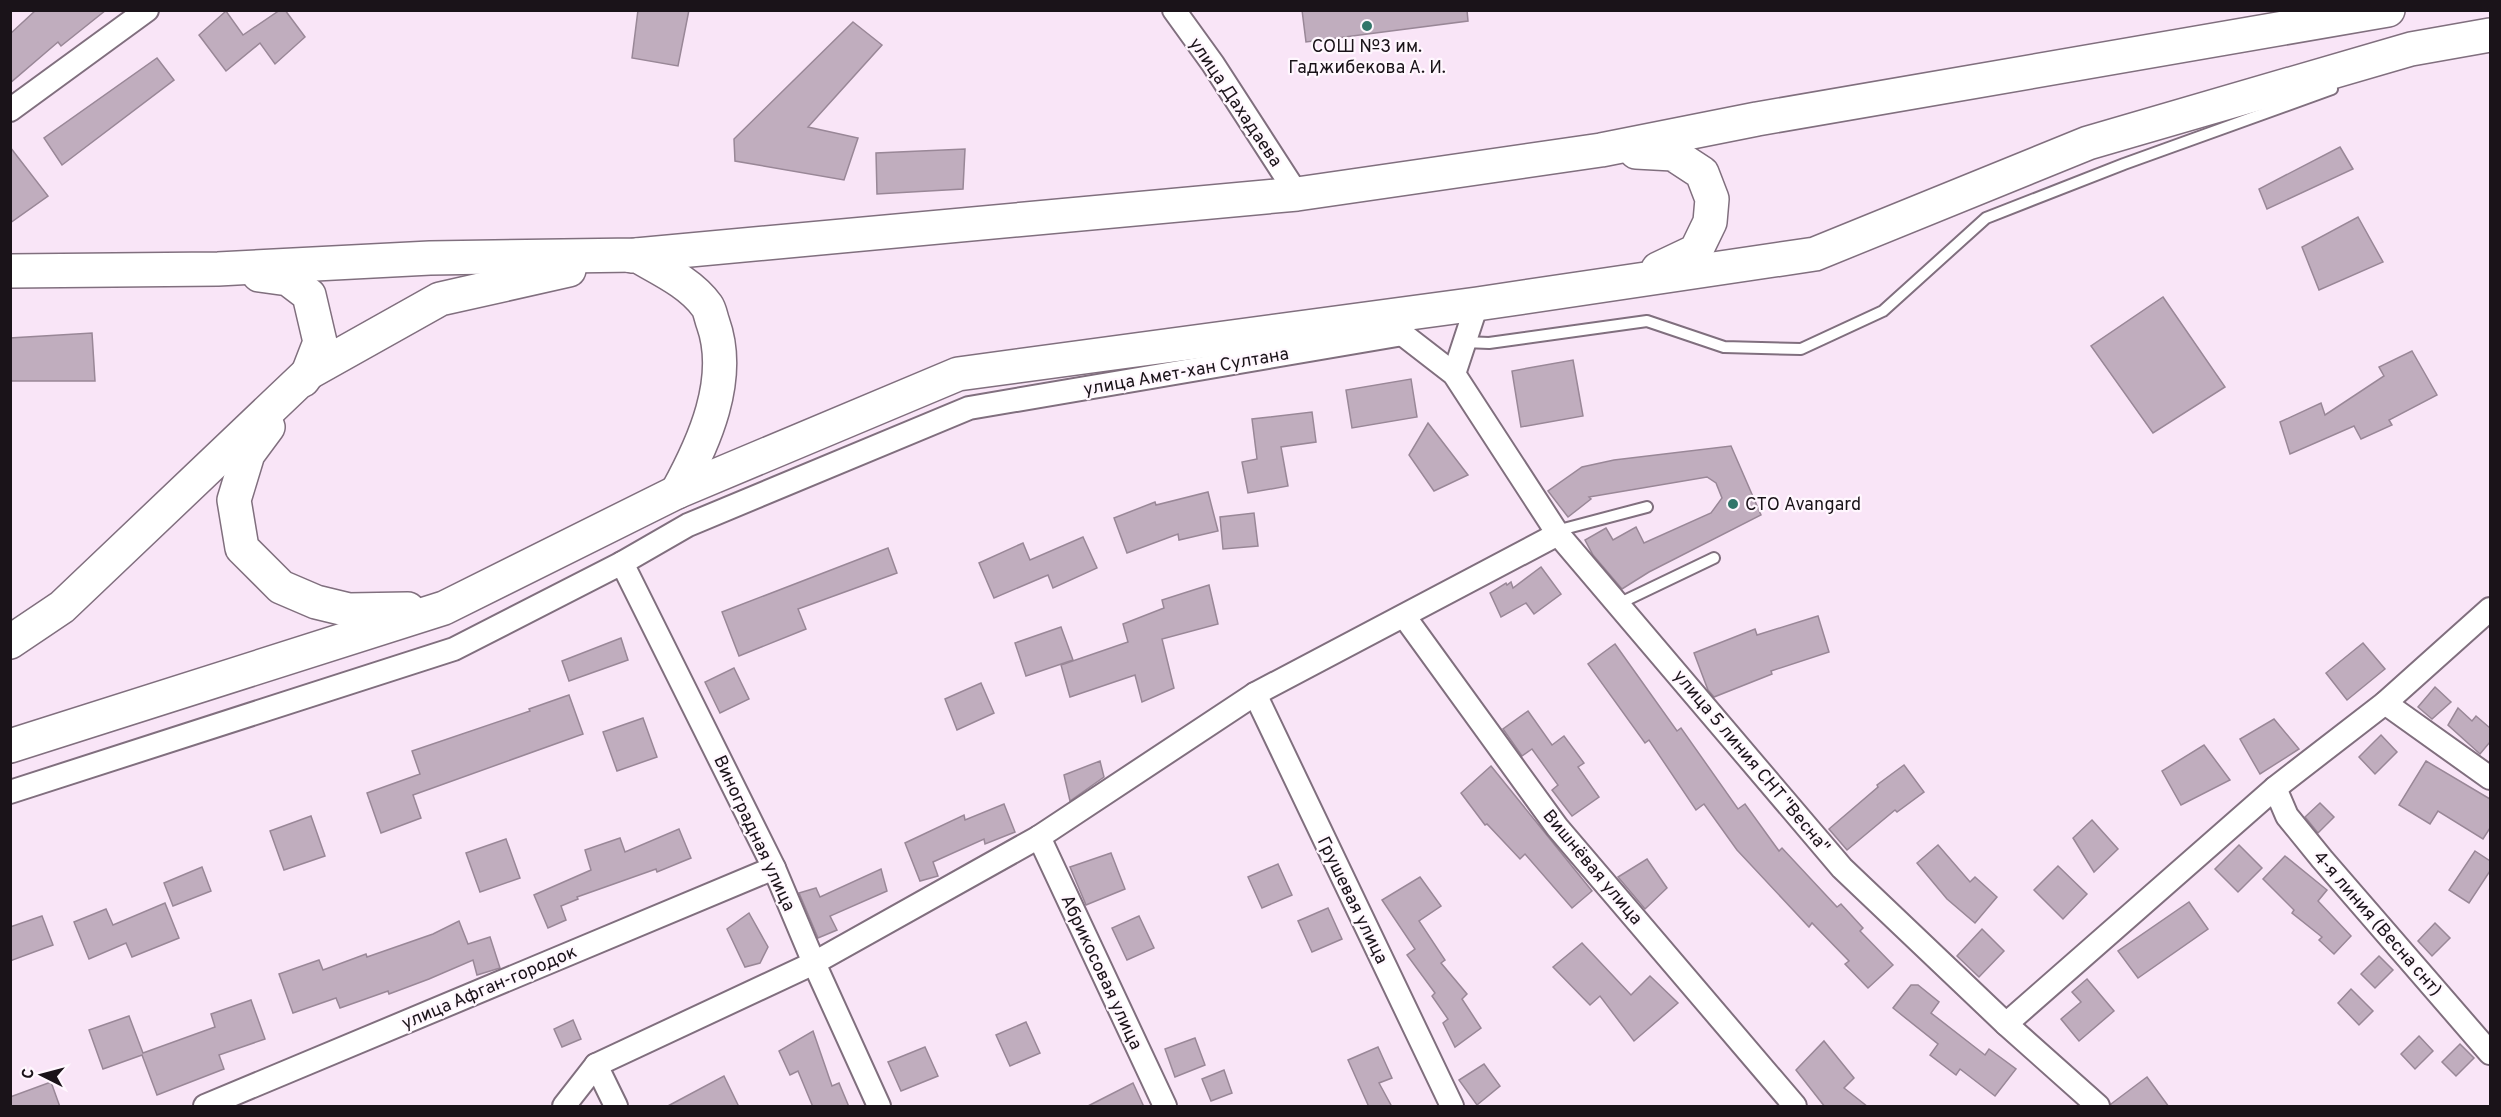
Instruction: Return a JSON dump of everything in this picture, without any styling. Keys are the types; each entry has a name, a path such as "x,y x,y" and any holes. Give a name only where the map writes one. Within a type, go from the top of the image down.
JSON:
{"main road":[{"path":"10,271 219,269 430,258 636,255 1297,194 1601,150 1768,117 2388,10"},
{"path":"10,746 444,608 677,492 958,374 1392,326 1477,304 1815,254 2088,143 2411,50 2490,35"},
{"path":"1601,150 1673,154 1702,172 1712,199 1710,222 1696,251 1632,281"},
{"path":"10,642 62,607 308,373 440,299 636,255 687,287 707,306 719,339 718,390 707,428 677,492"},
{"path":"219,269 288,279 309,295 320,342 308,373 248,454 234,500 242,548 281,587 316,602 349,610 444,608"}],"street":[{"path":"10,110 147,10"},
{"name":"улица Дахадаева","path":"1174,10 1213,64 1297,194"},
{"path":"1454,374 1477,304"},
{"name":"улица 5 линия СНТ \"Весна\"","path":"1392,326 1454,374 1557,532 1842,868 2006,1024 2098,1107"},
{"name":"улица Амет-хан Султана","path":"10,792 454,649 622,563 688,525 969,408 1392,326"},
{"path":"564,1107 596,1065 814,963 1039,837 1255,694 1557,532"},
{"name":"Виноградная улица","path":"622,563 774,868 879,1107"},
{"path":"2006,1024 2275,788 2385,703 2490,609"},
{"name":"Вишнёвая улица","path":"1404,616 1557,827 1795,1107"},
{"name":"Грушевая улица","path":"1255,694 1452,1107"},
{"path":"2385,703 2490,778"},
{"name":"4-я линия (Весна снт)","path":"2275,788 2287,816 2490,1053"},
{"name":"Абрикосовая улица","path":"1039,837 1166,1107"},
{"name":"улица Афган-городок","path":"205,1107 774,868"},
{"path":"596,1065 616,1107"}],"lane":[{"path":"1464,342 1489,343 1647,321 1724,347 1801,349 1883,310 1986,218 2124,164 2347,84"},
{"path":"1557,532 1647,507"},
{"path":"1618,604 1714,558"}],"building":[{"path":"36,10 106,10 61,46 58,42 10,83 10,34"},
{"path":"280,10 285,10 305,37 275,64 260,43 226,71 199,35 226,11 243,35"},
{"path":"638,10 689,10 678,66 632,58"},
{"name":"СОШ №3 им. Гаджибекова А. И.","path":"1302,10 1467,10 1468,21 1306,42"},
{"path":"853,22 882,45 808,127 858,138 844,180 735,161 734,139"},
{"path":"157,58 174,80 62,165 44,138"},
{"path":"10,147 48,196 10,223"},
{"path":"2340,147 2353,169 2267,209 2259,189"},
{"path":"965,149 963,189 877,194 876,153"},
{"path":"2358,217 2383,262 2319,290 2302,247"},
{"path":"2163,297 2225,387 2153,433 2091,346"},
{"path":"92,333 95,381 10,381 10,338"},
{"path":"2412,351 2437,395 2389,420 2392,425 2361,439 2354,426 2290,454 2280,422 2321,403 2325,415 2384,376 2379,367"},
{"path":"1573,360 1583,416 1521,427 1512,371"},
{"path":"1411,379 1417,417 1352,428 1346,390"},
{"path":"1312,412 1316,442 1281,447 1288,486 1248,493 1242,462 1257,459 1252,419"},
{"path":"1428,423 1468,475 1434,491 1409,455"},
{"path":"1731,446 1761,515 1649,572 1622,589 1593,555 1585,540 1606,528 1613,540 1636,527 1644,543 1711,513 1722,498 1716,483 1707,477 1589,497 1591,499 1568,517 1548,491 1582,467 1614,460"},
{"path":"1208,492 1218,531 1179,540 1178,534 1127,553 1114,518 1155,502 1156,505"},
{"path":"1254,513 1258,546 1223,549 1220,517"},
{"path":"1083,537 1097,568 1053,588 1048,575 994,598 979,563 1023,543 1030,560"},
{"path":"888,548 897,573 798,609 806,629 739,656 722,612"},
{"path":"1541,567 1561,594 1534,614 1526,603 1501,617 1490,593 1506,583 1507,585 1511,582 1513,588"},
{"path":"1209,585 1218,624 1162,639 1174,688 1142,702 1135,675 1070,697 1061,665 1128,642 1123,624 1164,608 1162,600"},
{"path":"1818,616 1829,652 1771,671 1772,674 1714,697 1708,690 1694,653 1755,629 1757,635"},
{"path":"1061,627 1073,660 1026,676 1015,643"},
{"path":"621,638 628,660 569,681 562,661"},
{"path":"2363,643 2385,669 2347,700 2326,673"},
{"path":"1615,644 1677,731 1681,728 1738,809 1745,804 1779,851 1782,848 1837,907 1841,904 1863,928 1860,931 1893,965 1868,988 1845,964 1849,961 1812,923 1809,927 1737,850 1704,804 1696,810 1649,740 1645,743 1588,664"},
{"path":"734,668 749,699 720,713 705,682"},
{"path":"981,683 994,713 957,730 945,699"},
{"path":"2435,687 2451,702 2432,719 2418,707"},
{"path":"569,695 583,734 413,795 421,818 381,833 367,793 420,774 412,751 530,711 529,709"},
{"path":"2458,708 2472,721 2476,716 2490,728 2490,742 2480,754 2448,725"},
{"path":"1528,711 1552,745 1564,736 1584,763 1578,767 1599,797 1572,816 1552,790 1558,785 1532,749 1522,756 1503,729"},
{"path":"643,718 657,757 617,771 603,732"},
{"path":"2274,719 2299,749 2260,774 2240,739"},
{"path":"2381,735 2397,752 2375,774 2359,757"},
{"path":"2204,745 2230,780 2181,805 2162,771"},
{"path":"1100,761 1104,777 1070,801 1064,775"},
{"path":"2426,761 2490,799 2490,828 2483,839 2438,811 2430,824 2399,805"},
{"path":"1904,765 1924,792 1897,812 1895,810 1847,850 1829,829 1878,787 1877,785"},
{"path":"1491,766 1592,891 1572,908 1525,854 1520,859 1487,824 1485,825 1461,793"},
{"path":"2320,803 2334,817 2318,833 2305,817"},
{"path":"1004,804 1015,832 985,844 984,839 933,862 938,876 920,881 905,843 964,815 965,820"},
{"path":"311,816 325,856 284,870 270,831"},
{"path":"2092,820 2118,849 2094,872 2073,838"},
{"path":"679,829 691,858 657,872 656,869 577,897 578,899 561,906 566,920 548,928 534,895 591,870 585,850 620,838 625,852"},
{"path":"506,839 520,878 480,892 466,853"},
{"path":"1938,845 1970,882 1975,877 1997,897 1975,923 1947,899 1917,863"},
{"path":"2239,845 2262,868 2238,892 2215,869"},
{"path":"2475,851 2490,861 2490,871 2469,903 2449,890"},
{"path":"1111,853 1125,889 1086,905 1070,867"},
{"path":"2285,856 2327,890 2318,901 2351,936 2334,954 2319,940 2322,937 2292,913 2294,910 2263,879"},
{"path":"1647,859 1667,888 1645,909 1618,877"},
{"path":"1278,864 1292,895 1262,908 1248,877"},
{"path":"2058,866 2087,894 2063,919 2034,890"},
{"path":"202,867 211,891 173,906 164,883"},
{"path":"881,869 887,891 830,916 837,930 818,938 799,893 816,888 820,897"},
{"path":"1420,877 1441,906 1419,921 1445,960 1441,963 1467,994 1462,999 1481,1028 1455,1047 1443,1023 1448,1019 1432,996 1435,993 1407,955 1415,949 1382,900"},
{"path":"2189,902 2208,929 2138,978 2118,951"},
{"path":"165,903 179,938 132,957 126,943 89,959 74,922 106,909 113,925"},
{"path":"1328,908 1342,939 1312,952 1298,921"},
{"path":"749,913 768,947 760,963 745,967 727,929"},
{"path":"42,916 53,945 10,961 10,927"},
{"path":"1139,916 1154,948 1127,960 1112,928"},
{"path":"459,921 468,944 490,937 500,968 477,975 473,960 389,994 388,991 340,1008 336,998 293,1013 279,974 319,960 323,970 366,954 367,957 433,934"},
{"path":"2435,923 2450,938 2432,956 2418,941"},
{"path":"1982,929 2004,951 1979,977 1957,956"},
{"path":"1582,943 1631,995 1650,976 1678,1003 1634,1041 1600,996 1590,1005 1553,967"},
{"path":"2379,956 2393,970 2375,988 2361,974"},
{"path":"2087,979 2114,1011 2079,1041 2061,1019 2081,1002 2072,992"},
{"path":"1911,985 1918,985 1939,1002 1931,1013 1985,1055 1989,1049 2016,1069 1995,1096 1960,1069 1956,1075 1930,1055 1938,1044 1893,1008"},
{"path":"2351,989 2373,1011 2359,1025 2338,1003"},
{"path":"251,1000 265,1039 219,1055 224,1069 157,1095 142,1055 103,1069 89,1030 129,1016 143,1053 215,1027 211,1014"},
{"path":"573,1020 581,1039 562,1047 554,1029"},
{"path":"1026,1022 1040,1053 1010,1066 996,1035"},
{"path":"813,1031 832,1086 839,1083 849,1107 813,1107 798,1071 790,1075 779,1051"},
{"path":"2419,1036 2433,1051 2415,1069 2401,1054"},
{"path":"1195,1038 1205,1065 1175,1077 1165,1049"},
{"path":"1824,1041 1854,1078 1844,1088 1868,1107 1825,1107 1796,1070"},
{"path":"2460,1044 2474,1058 2456,1076 2442,1062"},
{"path":"925,1047 938,1076 901,1091 888,1062"},
{"path":"1378,1047 1392,1078 1379,1083 1392,1107 1369,1107 1348,1060"},
{"path":"1484,1064 1500,1086 1477,1105 1459,1080"},
{"path":"1224,1070 1232,1093 1211,1101 1202,1079"},
{"path":"724,1076 739,1107 666,1107"},
{"path":"2147,1077 2169,1107 2111,1107 2111,1104"},
{"path":"51,1082 60,1107 10,1107 10,1097"},
{"path":"1133,1083 1144,1107 1086,1107"}],"place":[{"name":"СОШ №3 им. Гаджибекова А. И.","path":"1367,26"},
{"name":"СТО Avangard","path":"1733,504"}]}
